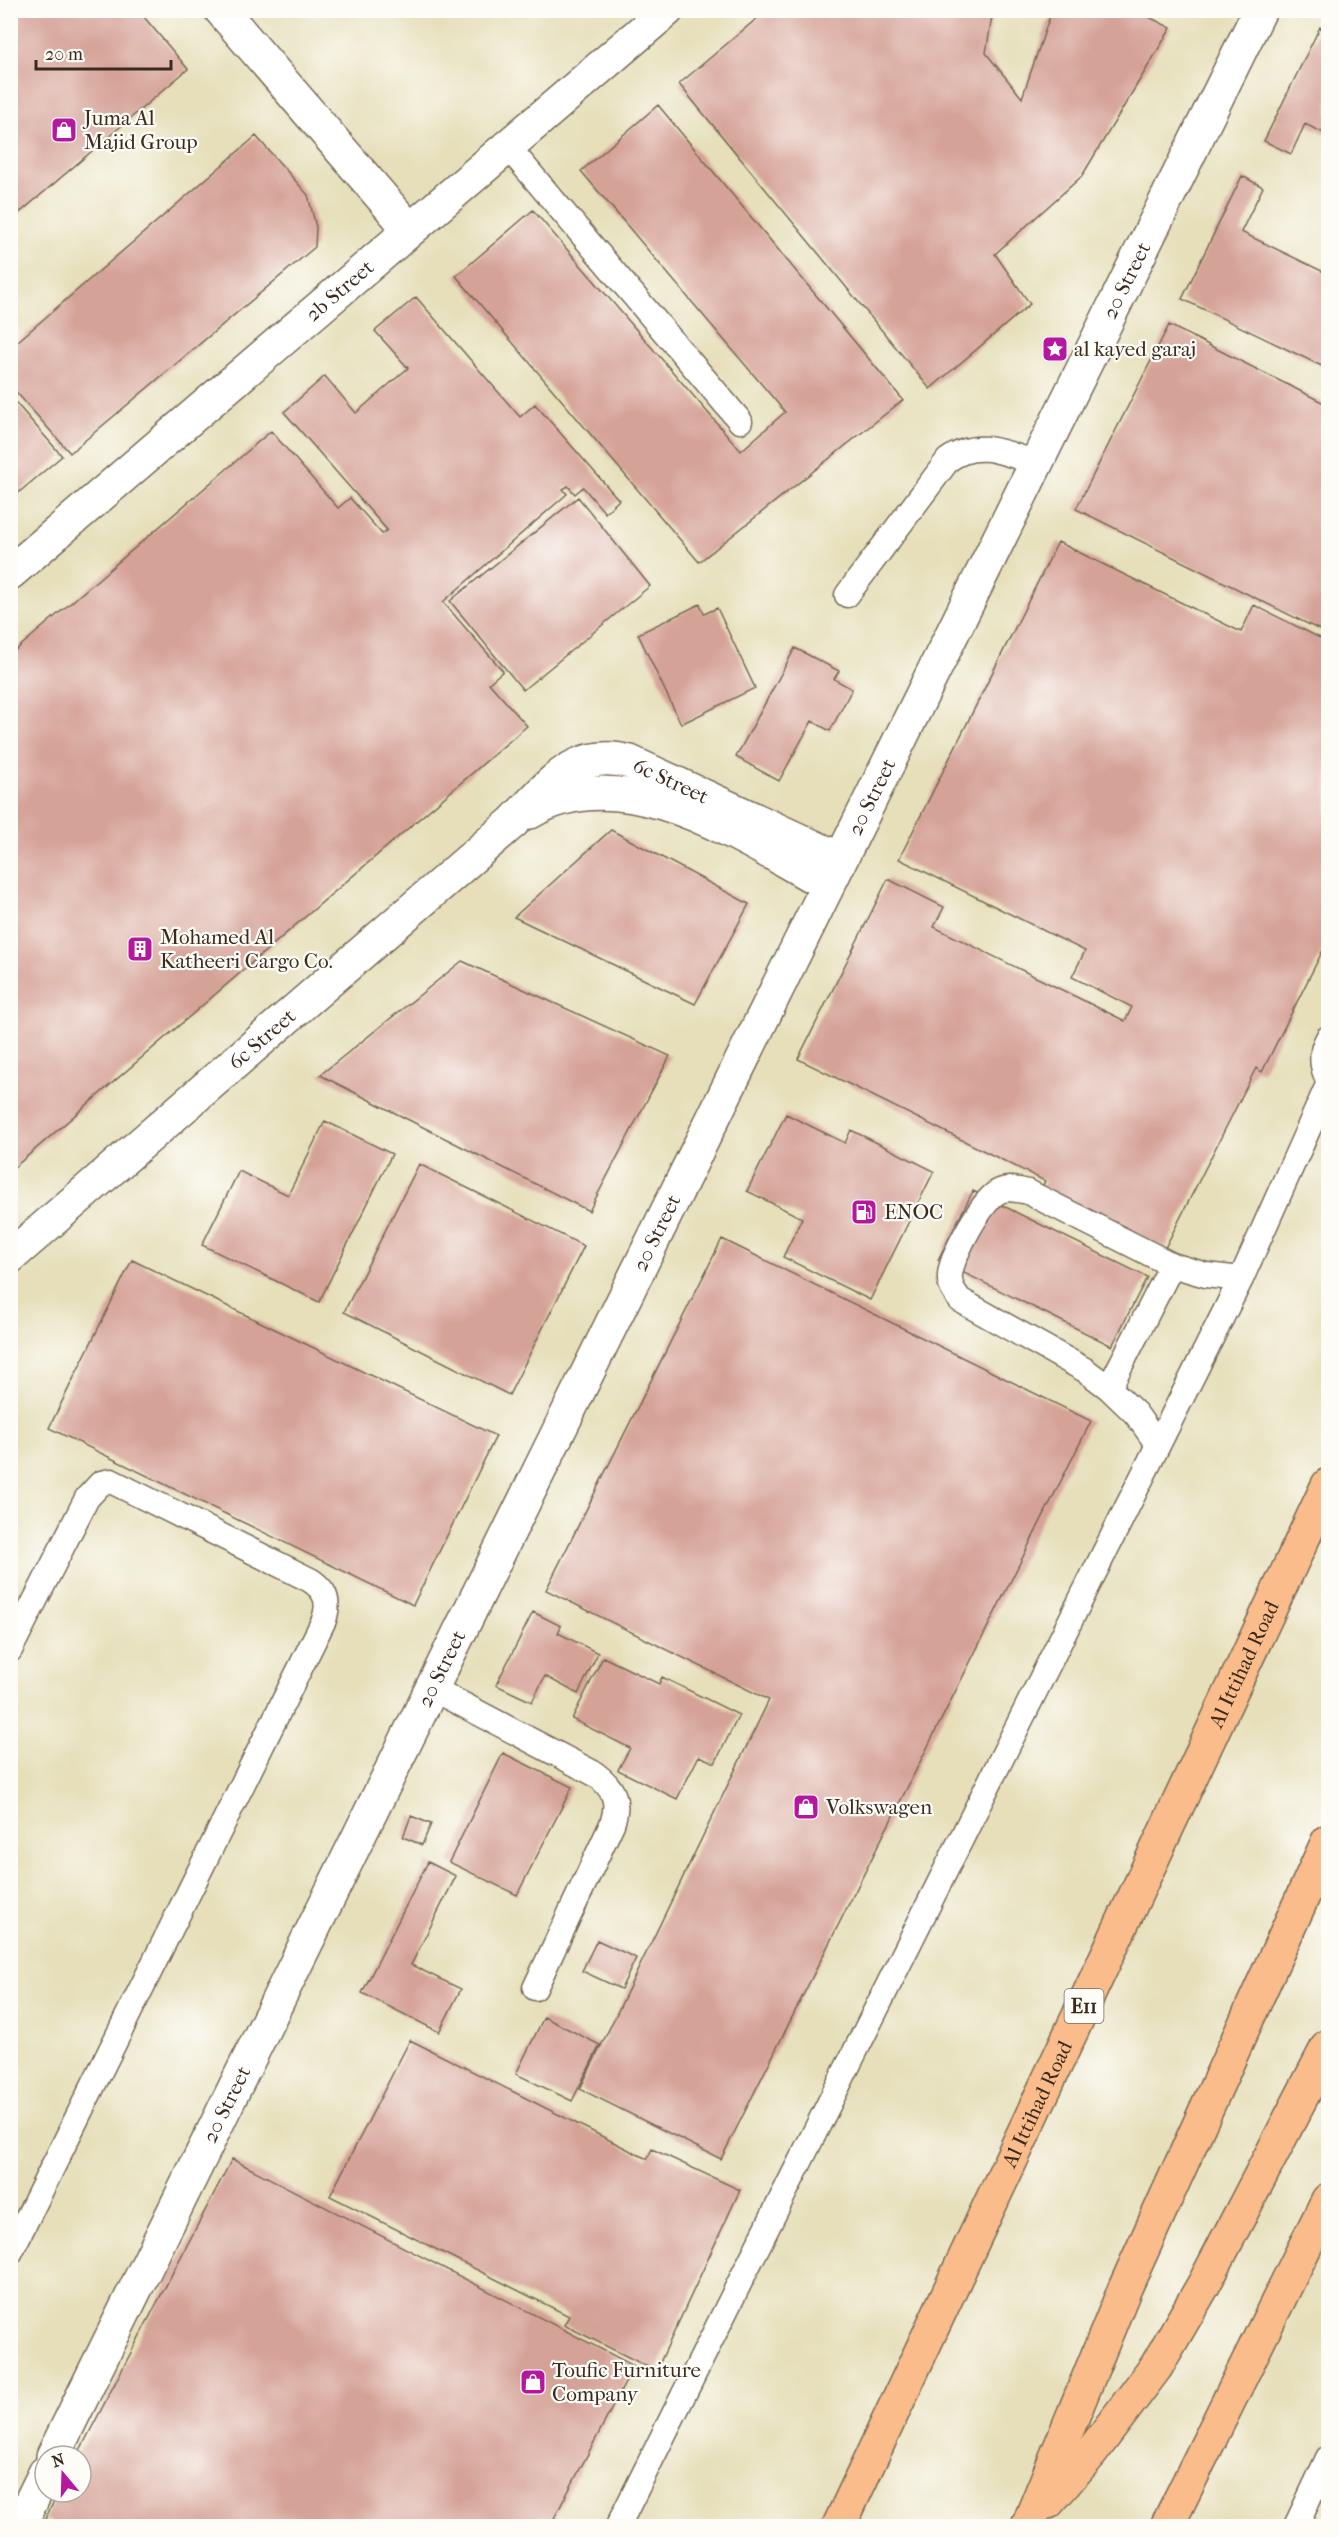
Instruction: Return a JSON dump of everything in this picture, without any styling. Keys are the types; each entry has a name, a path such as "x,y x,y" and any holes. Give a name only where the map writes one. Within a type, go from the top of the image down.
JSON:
{"main road":[{"name":"Al Ittihad Road","path":"839,2526 1329,1485"},
{"path":"1029,2524 1125,2288 1329,1841"},
{"path":"1029,2524 1091,2453 1156,2367 1204,2284 1329,2046"},
{"path":"1167,2526 1329,2200"}],"street":[{"path":"221,10 410,230"},
{"name":"2b Street","path":"10,573 668,10"},
{"name":"20 Street","path":"59,2444 1256,12"},
{"name":"6c Street","path":"10,1257 513,822 542,805 573,795 605,792 638,795 710,821 834,872"},
{"path":"19,2526 33,2497"}],"lane":[{"path":"508,147 740,421"},
{"path":"847,595 940,470 957,453 968,448 991,448 1036,463"},
{"path":"1329,1038 1322,1056 1323,1070 1329,1080"},
{"path":"618,2526 1241,1279 1329,1085"},
{"path":"1158,1445 1136,1414 1109,1388 1084,1370 960,1300 951,1288 949,1273 980,1209 988,1198 1000,1191 1014,1189 1028,1192 1172,1265 1206,1275 1241,1279"},
{"path":"1109,1388 1172,1265"},
{"path":"10,1650 87,1498 101,1483 111,1481 310,1580 320,1587 327,1597 328,1608 324,1620 10,2253"},
{"path":"431,1688 595,1774 607,1783 615,1795 617,1810 612,1824 535,1988"},
{"path":"1296,2526 1329,2458"}],"building":[{"name":"Juma Al Majid Group","path":"10,10 138,10 188,69 10,221"},
{"path":"767,10 993,10 986,53 1022,98 1052,10 1135,10 1171,28 1082,176 995,254 1030,304 930,389 679,84"},
{"path":"1320,27 1328,32 1328,135 1305,124 1291,154 1264,141"},
{"path":"658,105 903,400 699,562 456,276 533,210 741,451 785,412 581,171"},
{"path":"256,136 308,195 316,227 315,247 70,453 10,385 10,348"},
{"path":"1242,176 1263,187 1241,232 1328,274 1328,369 1182,299"},
{"name":"Mohamed Al Katheeri Cargo Co.","path":"416,297 520,417 535,404 619,500 605,513 583,487 575,494 568,486 563,489 567,494 443,602 503,671 489,683 527,726 10,1171 10,655 271,431 338,508 350,498 382,534 387,530 284,412 325,376 356,413 408,368 375,331"},
{"path":"1169,325 1328,405 1328,634 1076,509"},
{"path":"10,396 62,456 10,500"},
{"path":"578,497 650,586 523,690 450,601"},
{"path":"1058,542 1241,632 1254,605 1328,642 1328,940 1262,1072 1256,1068 1165,1248 1042,1187 1045,1181 798,1059 888,879 944,907 934,927 1125,1021 1132,1007 1072,977 1085,951 899,859"},
{"path":"700,604 704,614 717,608 755,688 681,724 638,634"},
{"path":"795,648 839,671 834,679 852,689 830,731 812,721 779,781 736,757"},
{"path":"611,830 749,904 695,1004 514,917"},
{"path":"462,961 670,1056 589,1211 320,1075"},
{"path":"786,1114 845,1143 851,1130 934,1171 870,1300 783,1257 802,1218 747,1191"},
{"path":"325,1121 392,1154 319,1302 202,1245 239,1171 288,1195"},
{"path":"419,1164 584,1246 509,1395 344,1312"},
{"path":"973,1191 1147,1277 1112,1346 938,1260"},
{"path":"722,1239 1091,1421 721,2159 580,2089 769,1700 546,1590"},
{"path":"132,1260 496,1436 413,1605 49,1428"},
{"path":"533,1612 561,1626 558,1633 598,1653 578,1694 545,1676 532,1702 496,1685"},
{"path":"603,1657 659,1684 662,1677 739,1715 715,1763 699,1756 677,1799 618,1770 630,1748 572,1719"},
{"path":"503,1753 572,1787 517,1895 449,1862"},
{"path":"411,1816 431,1824 422,1845 403,1837"},
{"path":"428,1862 456,1876 411,1965 461,1989 439,2032 362,1993"},
{"path":"597,1940 636,1958 621,1989 582,1971"},
{"path":"544,2017 600,2045 572,2101 516,2074"},
{"path":"410,2040 647,2159 652,2149 740,2190 656,2371 564,2325 569,2316 330,2196"},
{"path":"232,2159 634,2366 550,2526 59,2526 45,2519 53,2504 93,2504 93,2444 83,2444"}],"place":[{"name":"Juma Al Majid Group","path":"64,130"},
{"name":"al kayed garaj","path":"1055,349"},
{"name":"Mohamed Al Katheeri Cargo Co.","path":"140,949"},
{"name":"ENOC","path":"864,1212"},
{"name":"Volkswagen","path":"806,1807"},
{"name":"Toufic Furniture Company","path":"533,2382"}]}
